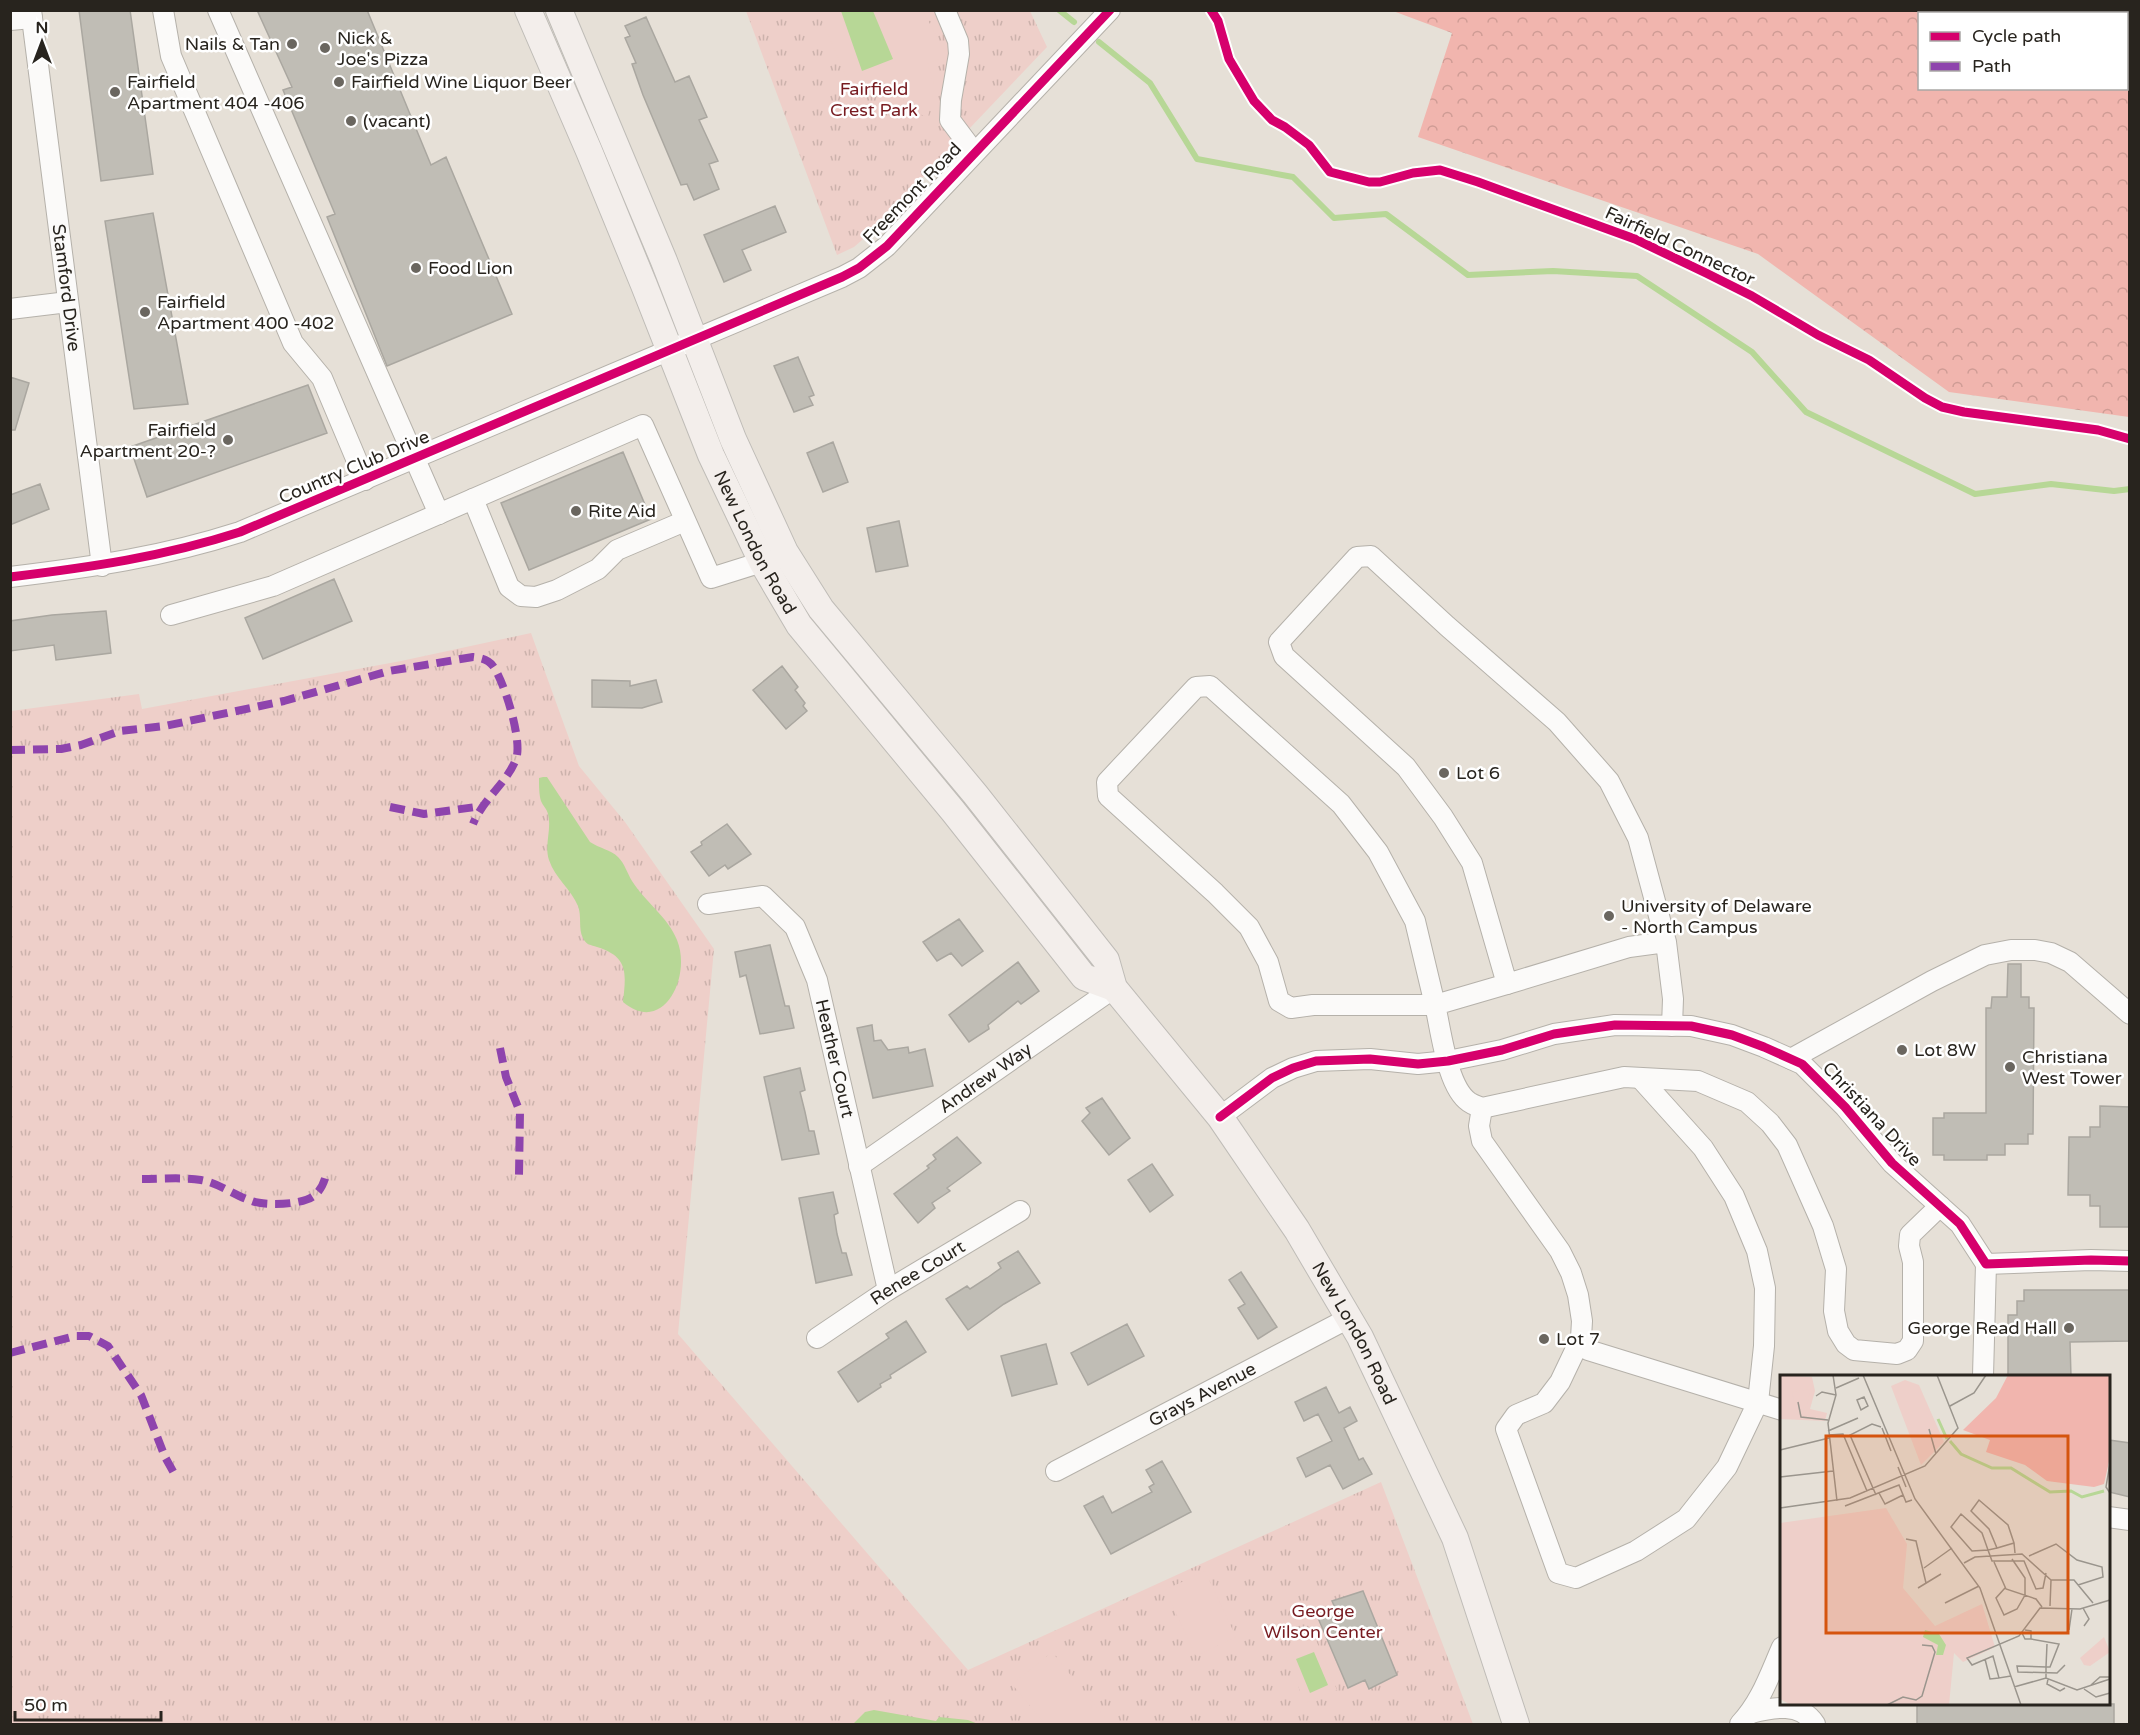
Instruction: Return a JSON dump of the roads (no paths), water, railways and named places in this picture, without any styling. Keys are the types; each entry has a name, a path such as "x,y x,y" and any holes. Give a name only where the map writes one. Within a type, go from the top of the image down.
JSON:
{"main road":[{"name":"New London Road","path":"528,10 589,151 711,455 762,562 799,626 953,811 1084,977 1114,988"},
{"name":"New London Road","path":"559,10 696,340 733,439 785,552 821,609 975,794 1106,960 1114,988 1220,1117 1297,1230 1349,1318 1455,1538 1516,1725"}],"street":[{"path":"163,10 171,56 293,343 322,378 365,480"},
{"path":"218,10 439,514"},
{"path":"945,10 958,41 959,54 950,120 974,152"},
{"name":"Freemont Road","path":"696,340 859,268 887,246 1110,10"},
{"path":"10,20 32,14"},
{"name":"Stamford Drive","path":"32,14 102,566"},
{"path":"10,309 68,302"},
{"name":"Country Club Drive","path":"10,577 102,566 156,556 210,542 277,518 696,340"},
{"path":"171,615 273,586 643,425 711,578 762,562"},
{"path":"473,499 509,587 522,596 536,597 557,590 598,569 617,550 685,521"},
{"path":"1507,984 1472,862 1443,817 1406,767 1284,656 1280,642 1357,557 1371,556 1557,722 1610,781 1638,838 1666,942 1673,999 1672,1026"},
{"path":"1666,942 1629,947 1435,1005 1313,1005 1291,1008 1279,1001 1268,962 1249,927 1108,796 1107,782 1196,687 1210,686 1341,804 1378,852 1415,921 1435,1005 1448,1061 1458,1090 1469,1102 1482,1108 1624,1077 1698,1081 1747,1102 1770,1124 1786,1145 1823,1226 1836,1269 1834,1311 1838,1331 1845,1344 1854,1350 1898,1354 1907,1350 1913,1341 1913,1262 1909,1246 1910,1235 1940,1206"},
{"name":"Heather Court","path":"708,904 763,896 795,927 817,980 888,1290"},
{"path":"1791,1059 1932,981 1985,955 2011,950 2051,953 2070,962 2130,1014"},
{"name":"Andrew Way","path":"859,1166 1114,988"},
{"name":"Christiana Drive","path":"1220,1117 1272,1078 1316,1061 1370,1059 1418,1064 1448,1061 1502,1050 1554,1034 1615,1026 1691,1026 1732,1035 1802,1064 1845,1107 1892,1163 1960,1224 1986,1264"},
{"path":"1482,1108 1479,1126 1482,1141 1560,1251 1571,1273 1581,1312 1581,1338 1560,1383 1544,1403 1515,1414 1506,1429 1558,1573 1576,1578 1636,1551 1686,1519 1727,1467 1758,1402 1764,1346 1765,1288 1757,1251 1734,1196 1703,1148 1640,1078"},
{"name":"Renee Court","path":"816,1338 888,1290 1020,1211"},
{"path":"1983,1375 1986,1264 2091,1260 2130,1261"},
{"name":"Grays Avenue","path":"1056,1471 1349,1318"},
{"path":"1581,1338 1588,1350 1780,1409"},
{"path":"2110,1517 2130,1520"},
{"path":"1746,1719 1765,1689 1780,1652"},
{"path":"1746,1719 1771,1707 1783,1707 1801,1711 1815,1725"}],"waterway":[{"path":"1059,10 1074,22"},
{"path":"1099,42 1150,83 1197,159 1293,177 1334,218 1386,214 1468,275 1553,271 1637,276 1752,352 1806,412 1975,494 2051,484 2114,491 2130,489"}],"place":[{"name":"Nails & Tan","path":"292,44"},
{"name":"Nick & Joe's Pizza","path":"325,48"},
{"name":"Fairfield Wine Liquor Beer","path":"339,82"},
{"name":"Fairfield Apartment 404 -406","path":"115,92"},
{"name":"(vacant)","path":"351,121"},
{"name":"Food Lion","path":"416,268"},
{"name":"Fairfield Apartment 400 -402","path":"145,312"},
{"name":"Fairfield Apartment 20-?","path":"228,440"},
{"name":"Rite Aid","path":"576,511"},
{"name":"Lot 6","path":"1444,773"},
{"name":"University of Delaware - North Campus","path":"1609,916"},
{"name":"Lot 8W","path":"1902,1050"},
{"name":"Christiana West Tower","path":"2010,1067"},
{"name":"George Read Hall","path":"2069,1328"},
{"name":"Lot 7","path":"1544,1339"}],"park label":[{"name":"Fairfield Crest Park","path":"874,100"},
{"name":"George Wilson Center","path":"1323,1621"}]}
